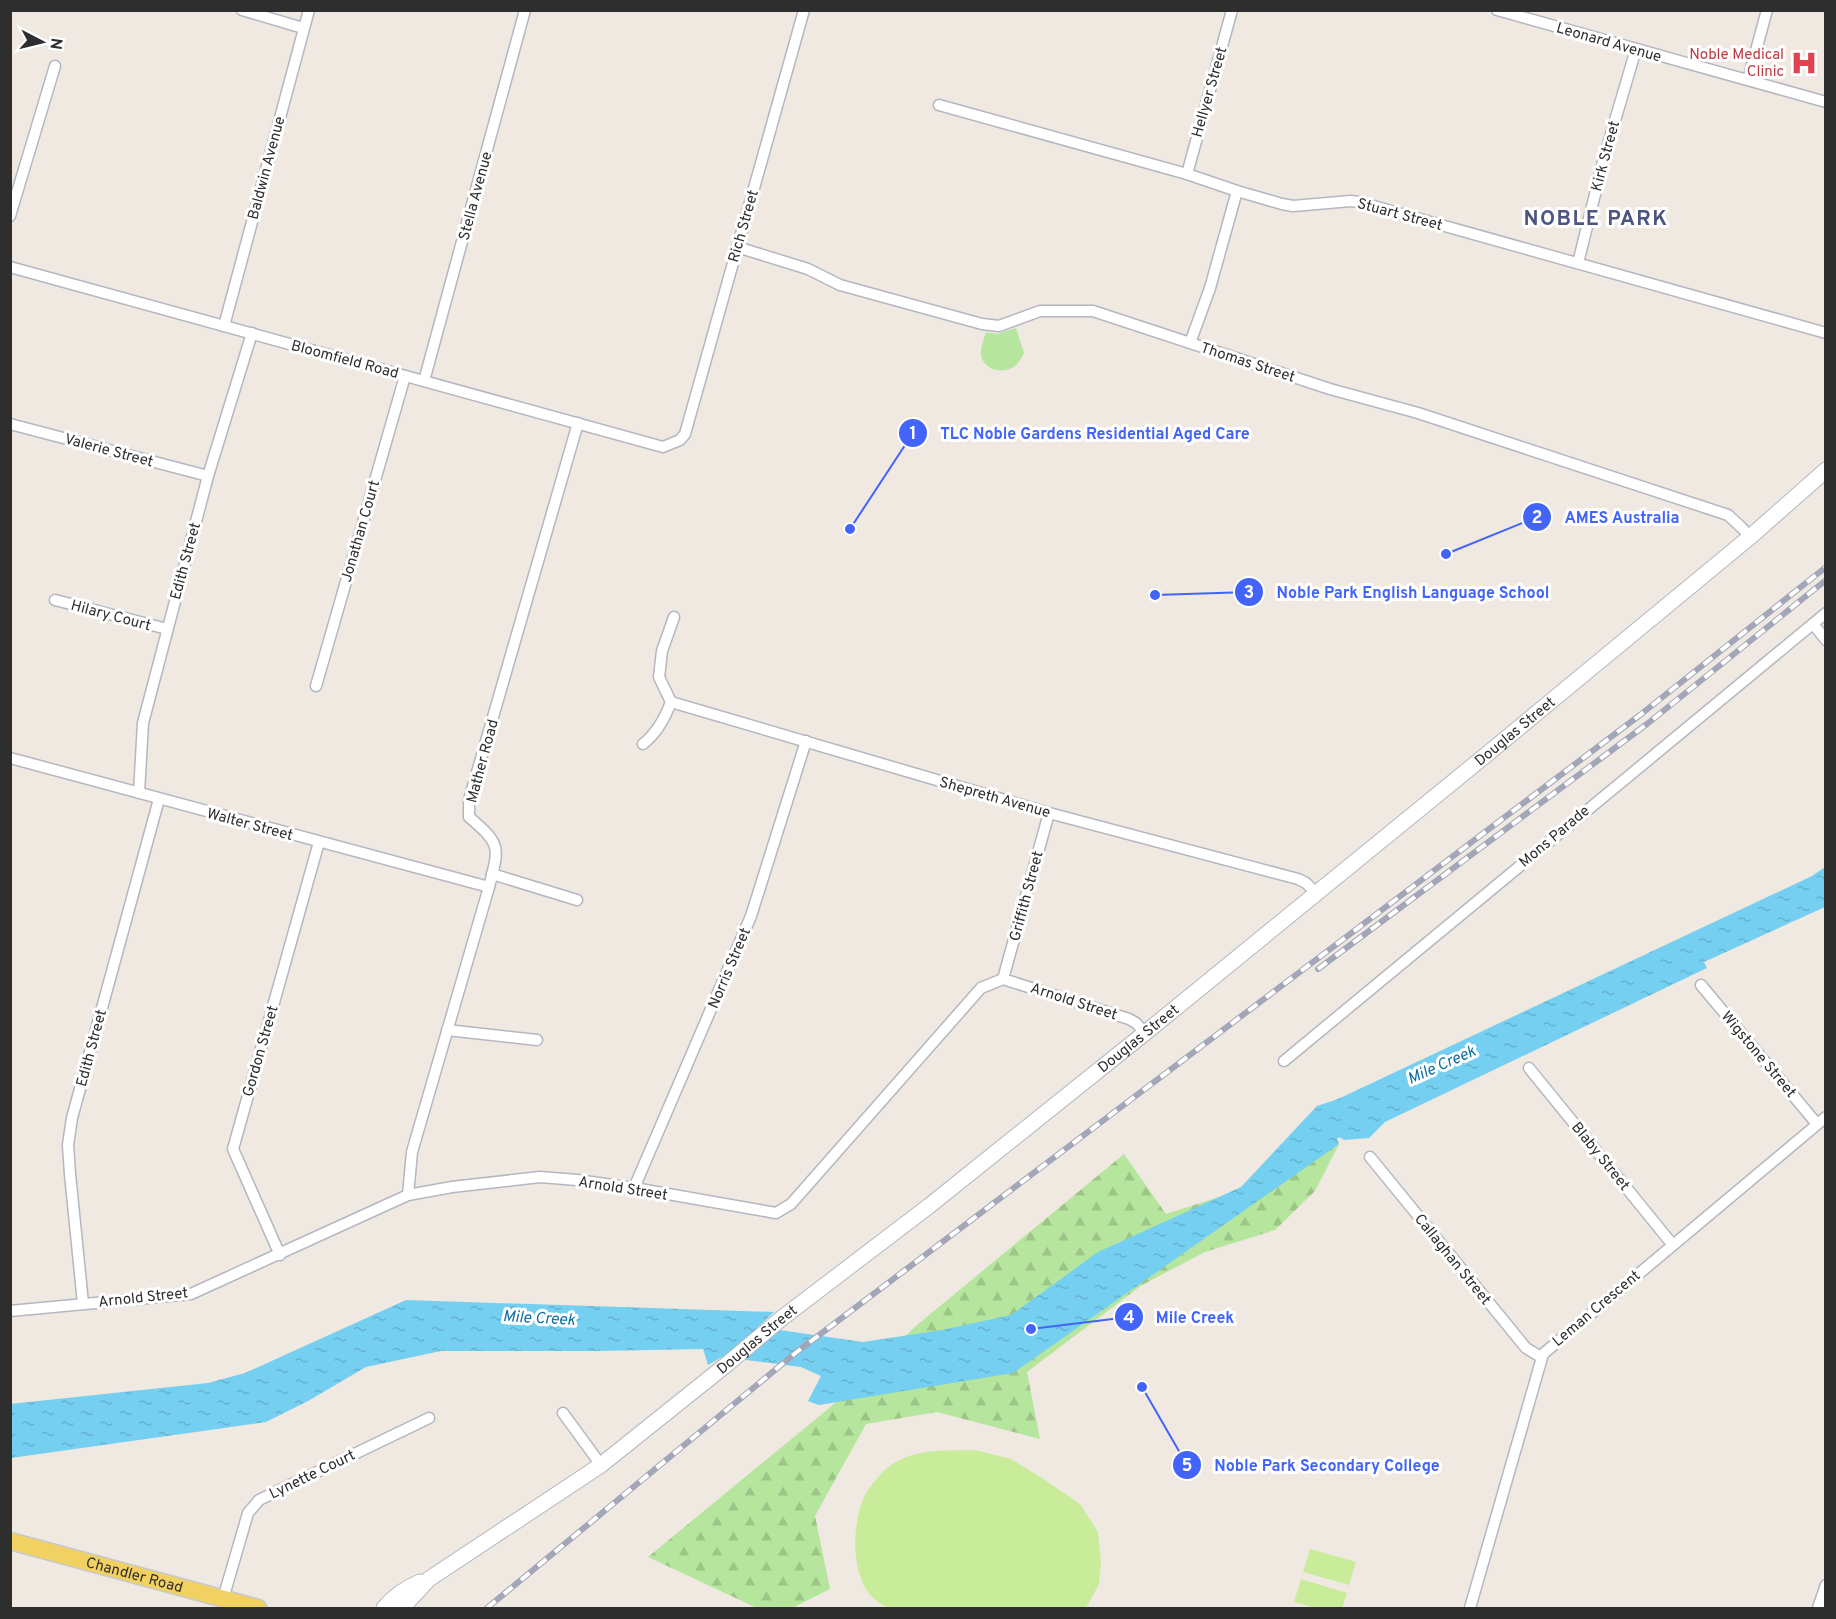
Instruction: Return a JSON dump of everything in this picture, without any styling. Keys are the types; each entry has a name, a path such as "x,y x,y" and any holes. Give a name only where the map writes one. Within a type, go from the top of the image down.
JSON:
{"main road":[{"name":"Douglas Street","path":"384,1608 400,1602 406,1588 432,1576 602,1465 782,1318 929,1206 1317,893 1750,537 1826,470"},
{"name":"Chandler Road","path":"10,1541 258,1608"},
{"path":"415,1608 432,1576"},
{"path":"376,1608 400,1602"}],"street":[{"path":"242,10 303,28"},
{"name":"Baldwin Avenue","path":"224,326 309,10"},
{"name":"Stella Avenue","path":"424,381 525,10"},
{"name":"Rich Street","path":"680,440 685,434 804,10"},
{"name":"Hellyer Street","path":"1187,174 1232,10"},
{"name":"Leonard Avenue","path":"1497,10 1826,102"},
{"path":"1748,80 1767,10"},
{"name":"Kirk Street","path":"1578,263 1604,158 1636,50"},
{"path":"10,216 55,66"},
{"name":"Stuart Street","path":"939,105 1187,174 1282,204 1293,206 1359,202 1826,333"},
{"path":"1190,343 1210,288 1237,191"},
{"name":"Thomas Street","path":"737,247 808,269 840,285 982,324 999,326 1040,311 1093,311 1330,389 1418,413 1728,515 1750,537"},
{"name":"Bloomfield Road","path":"10,267 663,447 680,440"},
{"name":"Edith Street","path":"139,793 142,723 208,476 252,333"},
{"name":"Jonathan Court","path":"316,686 405,376"},
{"name":"Mather Road","path":"408,1195 412,1152 498,852 489,834 469,817 469,800 578,423"},
{"name":"Valerie Street","path":"10,424 208,476"},
{"name":"Hilary Court","path":"56,600 167,629"},
{"name":"Mons Parade","path":"1284,1061 1826,613"},
{"path":"643,744 651,737 665,716 671,702 659,677 662,651 674,616"},
{"path":"1813,624 1826,640"},
{"name":"Shepreth Avenue","path":"671,702 1049,813 1298,879 1317,893"},
{"name":"Norris Street","path":"634,1188 751,916 806,741"},
{"name":"Walter Street","path":"10,758 489,887"},
{"name":"Edith Street","path":"83,1303 68,1145 72,1118 159,799"},
{"name":"Griffith Street","path":"1003,979 1049,813"},
{"name":"Gordon Street","path":"280,1255 233,1149 319,842"},
{"path":"492,874 577,900"},
{"name":"Arnold Street","path":"10,1311 191,1294 408,1195 452,1187 540,1178 578,1180 776,1213 790,1204 981,988 1003,979 1129,1019 1136,1023 1144,1033"},
{"name":"Wigstone Street","path":"1701,985 1821,1120"},
{"path":"447,1030 537,1040"},
{"name":"Blaby Street","path":"1529,1068 1672,1244"},
{"name":"Leman Crescent","path":"1470,1608 1541,1357 1550,1346 1821,1120"},
{"name":"Callaghan Street","path":"1370,1157 1526,1348 1541,1357"},
{"path":"563,1413 602,1465"},
{"name":"Lynette Court","path":"223,1599 248,1513 259,1500 429,1418"},
{"path":"1818,1608 1826,1585"}],"green space":[{"path":"1016,328 1024,353 1012,368 1001,371 991,368 981,356 986,332 997,334"},
{"path":"1337,1139 1339,1144 1315,1191 1275,1230 1205,1252 1142,1285 1027,1372 1040,1439 937,1412 866,1424 815,1516 830,1589 792,1608 757,1608 648,1557 828,1409 917,1325 1124,1154 1166,1214 1241,1190"},
{"path":"975,1450 1011,1459 1080,1504 1098,1532 1101,1561 1099,1584 1086,1608 888,1608 875,1599 866,1588 860,1576 855,1549 860,1508 873,1483 894,1463 913,1455 934,1451"},
{"path":"1310,1549 1356,1562 1349,1585 1303,1572"},
{"path":"1301,1579 1347,1593 1342,1608 1316,1608 1294,1602"}],"water":[{"path":"1825,867 1825,907 1704,962 1707,968 1385,1122 1369,1138 1344,1140 1339,1137 1337,1139 1339,1144 1013,1373 819,1405 808,1401 821,1376 801,1367 722,1357 708,1365 703,1349 441,1351 366,1367 308,1401 266,1422 11,1458 10,1404 208,1383 245,1373 406,1300 774,1312 758,1327 863,1342 942,1330 1011,1315 1098,1252 1241,1187 1317,1106 1338,1099 1812,876"}],"railway":[{"path":"487,1608 798,1351 1640,715 1826,567"},
{"path":"1318,969 1647,724 1826,580"}],"place":[{"name":"Noble Medical Clinic","path":"1804,63"},
{"name":"TLC Noble Gardens Residential Aged Care","path":"850,529"},
{"name":"AMES Australia","path":"1446,554"},
{"name":"Noble Park English Language School","path":"1155,595"},
{"name":"Mile Creek","path":"1031,1329"},
{"name":"Noble Park Secondary College","path":"1142,1387"}],"district":[{"name":"NOBLE PARK","path":"1596,218"}]}
